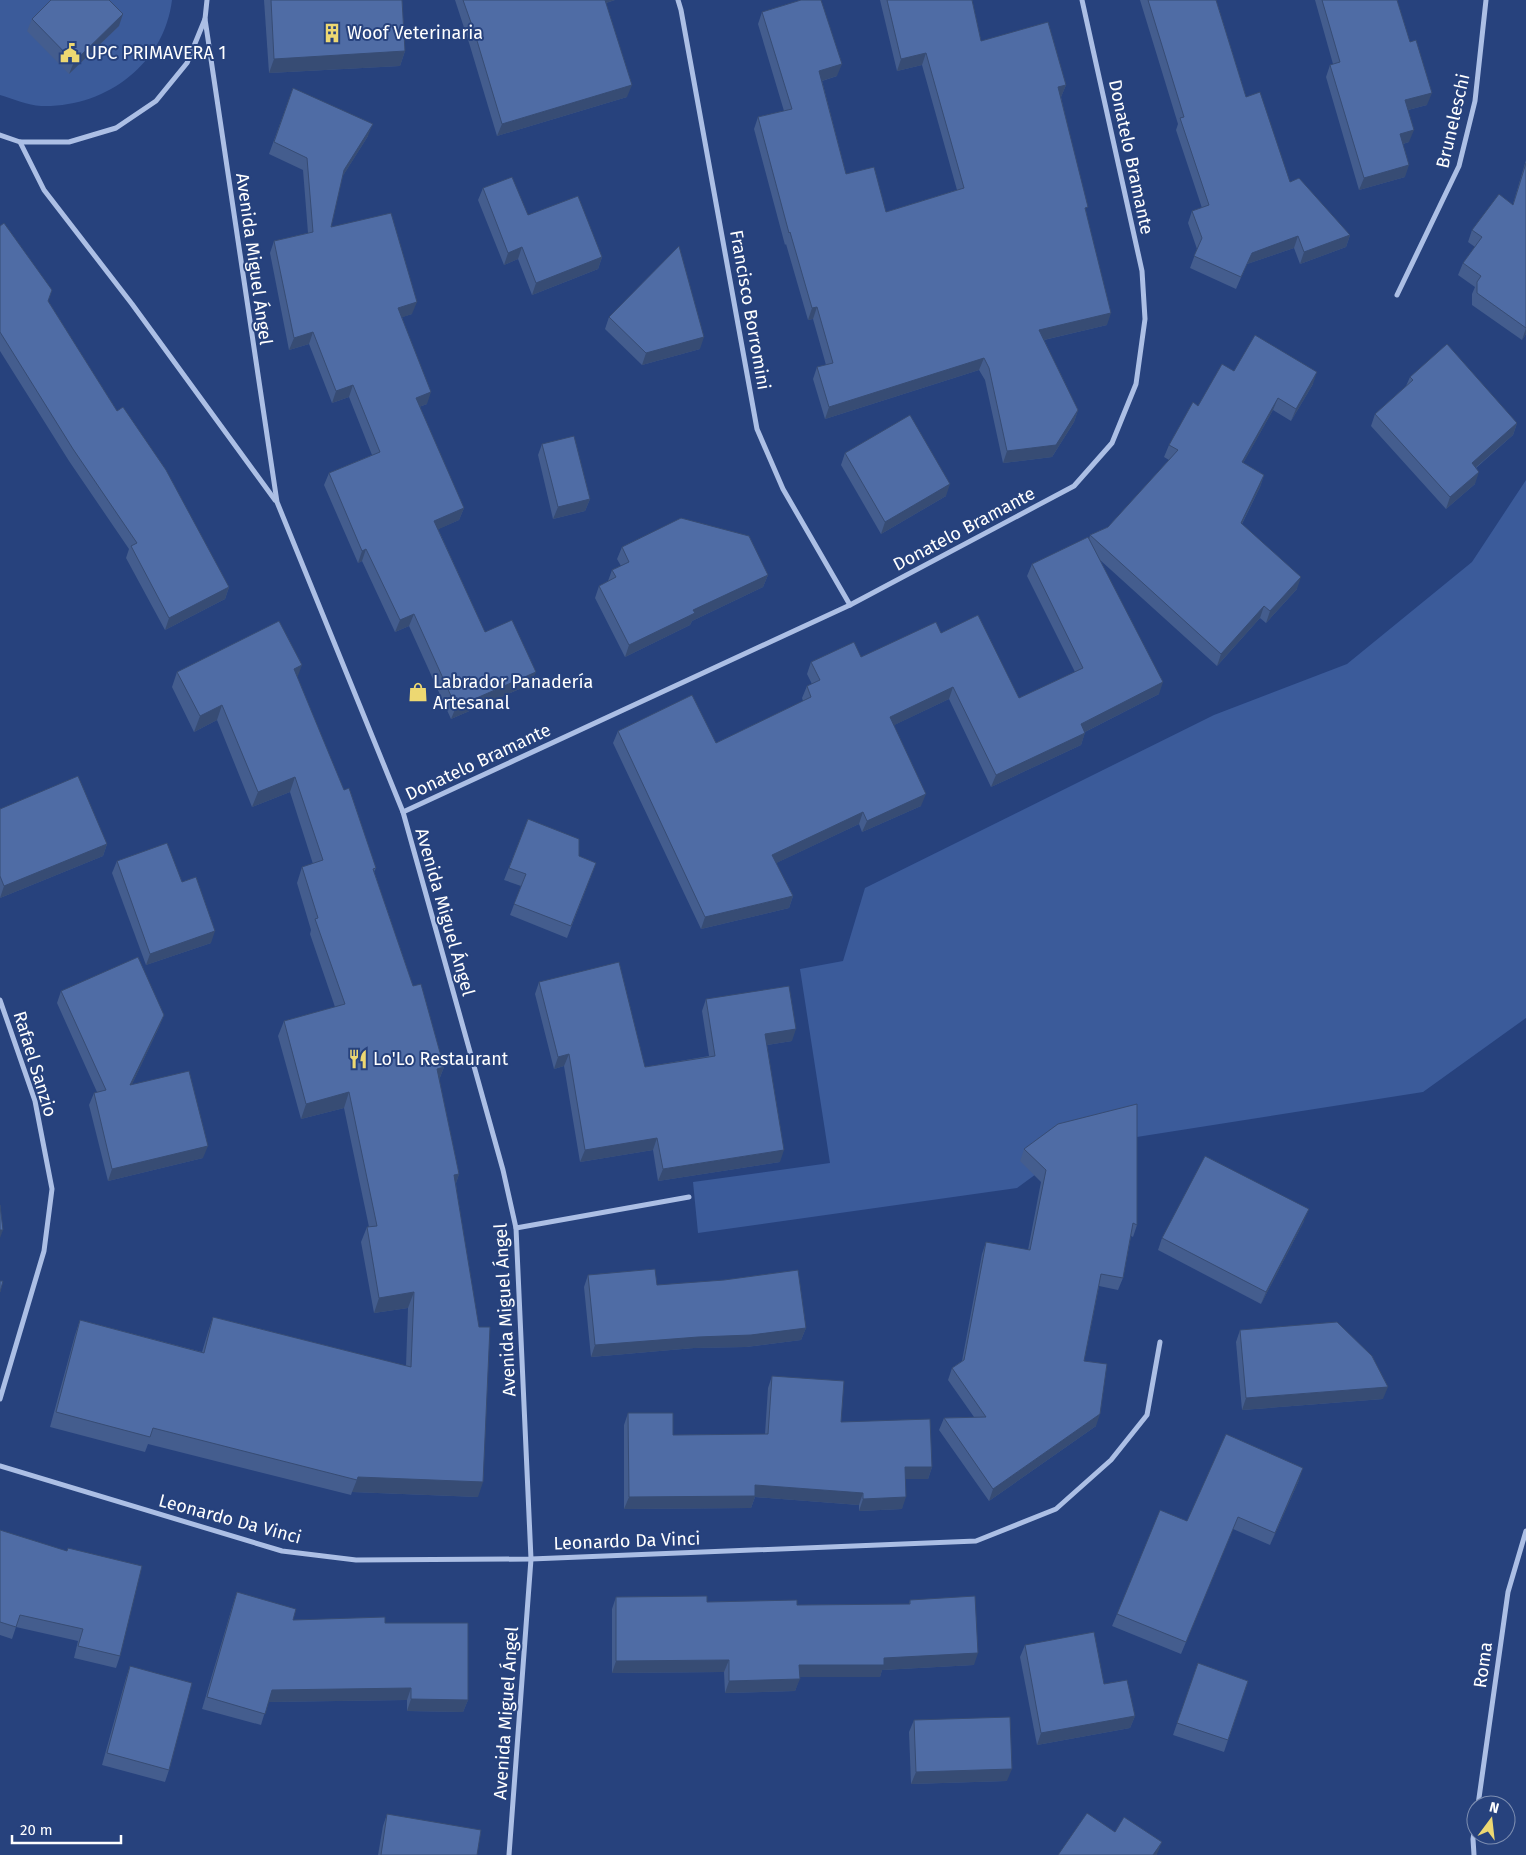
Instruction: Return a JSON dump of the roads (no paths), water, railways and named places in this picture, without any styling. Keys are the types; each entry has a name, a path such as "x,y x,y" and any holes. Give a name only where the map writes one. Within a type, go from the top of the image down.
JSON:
{"street":[{"path":"0,135 20,142 69,142 116,128 156,101 186,63 205,19 207,0"},
{"name":"Francisco Borromini","path":"678,0 757,429 783,489 850,605"},
{"name":"Donatelo Bramante","path":"403,812 850,605 1074,486 1112,443 1136,384 1145,319 1142,271 1082,0"},
{"name":"Bruneleschi","path":"1396,295 1459,166 1475,101 1486,0"},
{"name":"Avenida Miguel Ángel","path":"205,19 276,502"},
{"name":"Avenida Miguel Ángel","path":"20,142 44,190 132,304 276,502 403,812 503,1170 516,1228 531,1559 509,1855"},
{"name":"Rafael Sanzio","path":"0,1000 36,1101 52,1189 44,1251 0,1399"},
{"path":"516,1228 689,1197"},
{"name":"Leonardo Da Vinci","path":"0,1466 282,1551 356,1560 531,1559 976,1542 1056,1508 1112,1460 1147,1415 1160,1342"},
{"name":"Roma","path":"1479,1795 1508,1592 1526,1531"}],"place":[{"name":"Woof Veterinaria","path":"332,33"},
{"name":"UPC PRIMAVERA 1","path":"70,53"},
{"name":"Labrador Panadería Artesanal","path":"418,692"},
{"name":"Lo'Lo Restaurant","path":"358,1059"}]}
